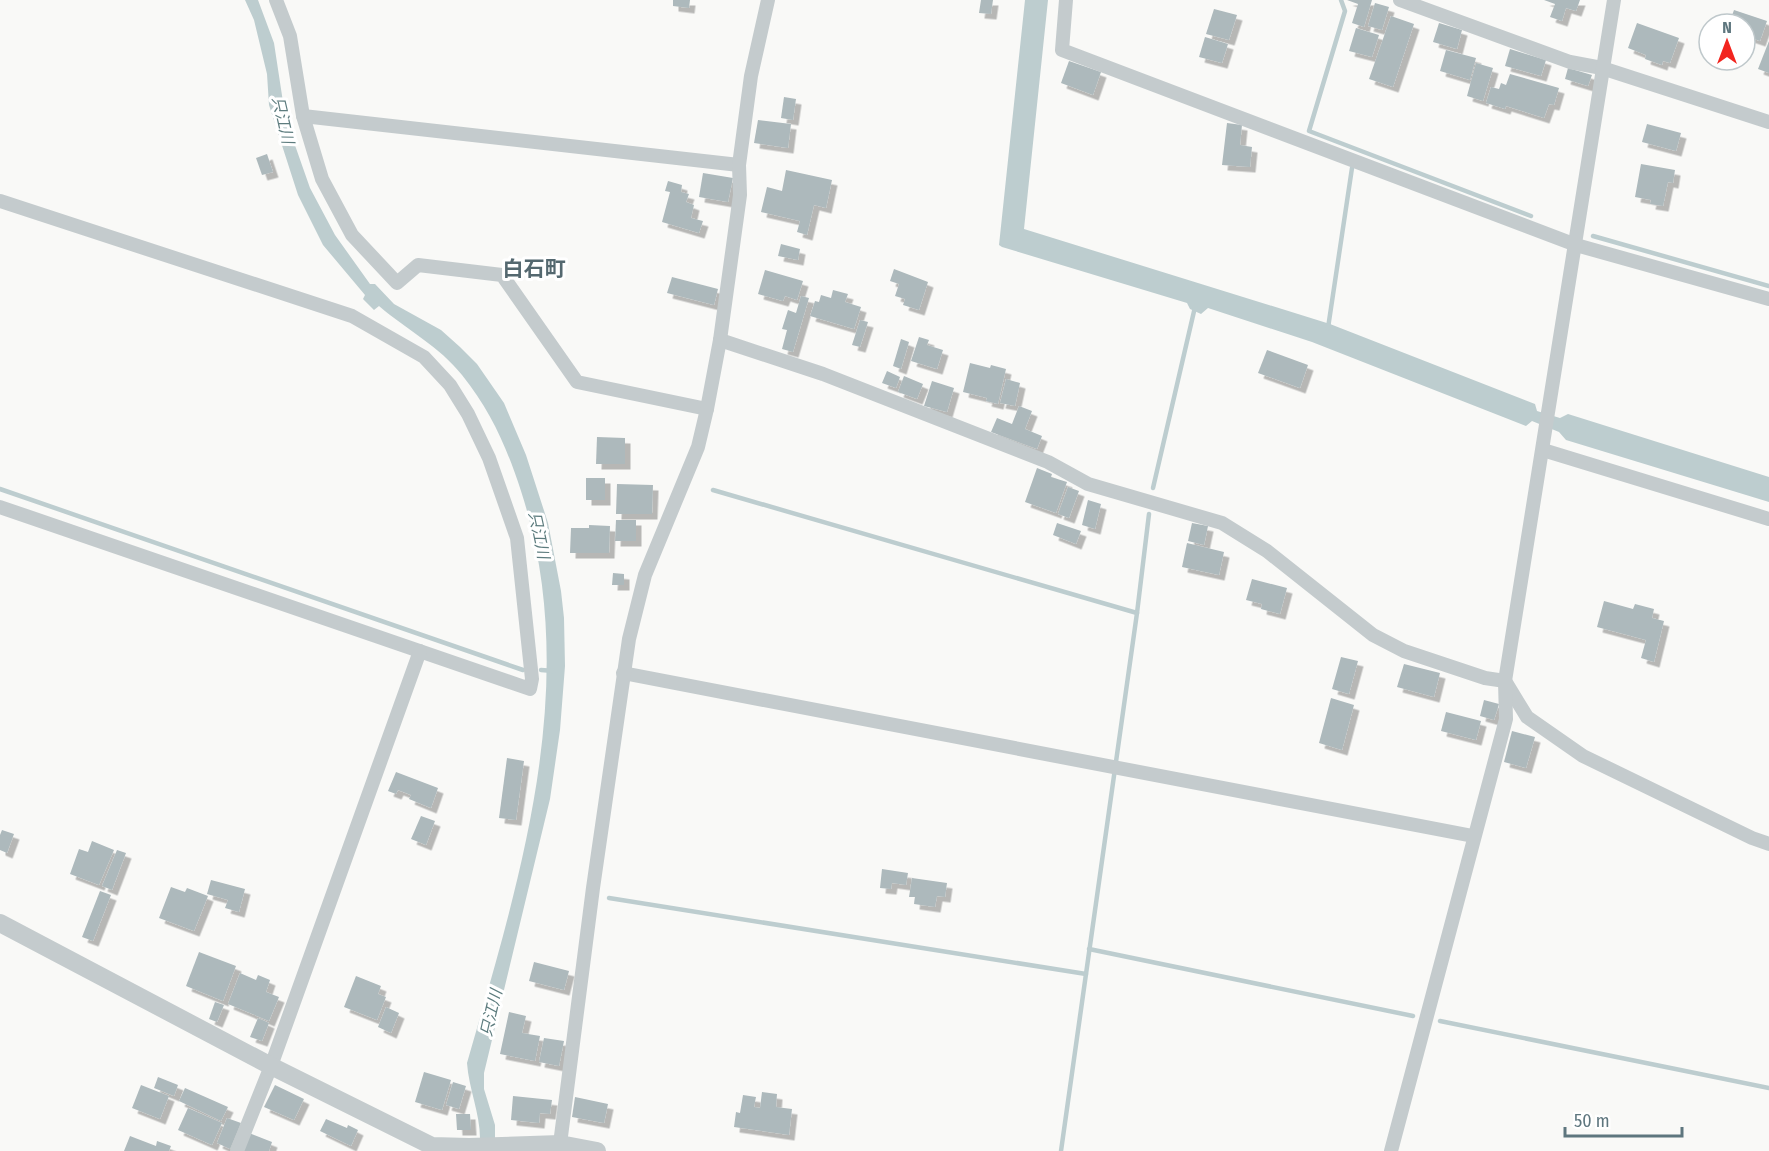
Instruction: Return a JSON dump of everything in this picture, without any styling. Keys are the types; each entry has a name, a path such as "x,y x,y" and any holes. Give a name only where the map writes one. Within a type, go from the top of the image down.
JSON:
{"street":[{"path":"276,0 290,36 303,116 322,179 352,235 397,283 418,265 502,275 577,382 707,409"},
{"path":"560,1144 629,639 645,575 698,447 707,409 720,340 741,195 739,165 751,76 768,0"},
{"path":"1066,0 1062,50 1576,245 1769,299"},
{"path":"1400,0 1570,62 1602,68 1769,122"},
{"path":"1390,1151 1506,719 1505,681 1614,0"},
{"path":"303,116 739,165"},
{"path":"0,201 352,316 424,357 450,385 468,414 489,458 517,538 532,679 530,689 0,507"},
{"path":"720,340 866,390 1048,462 1088,483 1222,523 1267,551 1373,635 1404,651 1485,678 1505,681"},
{"path":"1543,450 1769,519"},
{"path":"237,1151 271,1066 420,651"},
{"path":"623,674 1473,836"},
{"path":"1505,681 1527,717 1583,756 1752,838 1769,844"},
{"path":"0,923 432,1148 560,1144 597,1151"}],"water":[{"name":"只江川","path":"245,0 258,0 274,43 290,131 310,188 335,235 370,284 375,284 394,304 441,330 477,364 504,403 526,455 548,523 564,618 565,666 560,730 550,799 484,1073 484,1089 495,1125 495,1151 479,1151 480,1129 467,1063 507,922 524,851 537,779 545,707 546,635 539,563 521,491 510,460 481,402 462,375 443,355 379,306 374,310 363,299 365,295 323,245 298,195 269,105 267,74 254,20"},
{"path":"1025,0 1048,0 1024,229 1330,324 1535,404 1537,411 1560,418 1568,414 1769,477 1769,502 1566,440 1559,432 1532,421 1526,426 1312,342 1208,308 1201,314 1190,309 1187,303 999,245"}],"building":[{"path":"673,0 690,0 689,8 673,6"},
{"path":"981,0 993,0 991,14 979,13"},
{"path":"1347,0 1372,0 1364,27 1352,23 1358,4"},
{"path":"1544,0 1580,0 1576,11 1566,8 1562,21 1550,17 1555,4"},
{"path":"1375,3 1389,7 1382,30 1368,26"},
{"path":"1214,9 1237,15 1229,40 1206,34"},
{"path":"1391,16 1414,24 1393,87 1369,79"},
{"path":"1757,18 1767,21 1760,41 1757,40"},
{"path":"1439,23 1462,30 1457,49 1433,42"},
{"path":"1637,23 1679,38 1670,63 1663,61 1662,65 1645,59 1646,55 1628,48"},
{"path":"1356,28 1379,35 1372,57 1349,51"},
{"path":"1205,37 1228,44 1222,63 1199,57"},
{"path":"1769,41 1769,73 1758,69"},
{"path":"1510,49 1546,60 1541,76 1505,66"},
{"path":"1446,50 1476,58 1470,80 1440,71"},
{"path":"1069,61 1101,72 1093,95 1061,83"},
{"path":"1476,63 1493,68 1483,101 1467,96"},
{"path":"1568,68 1592,75 1588,86 1565,79"},
{"path":"1510,74 1559,88 1554,105 1549,104 1544,118 1506,106 1505,109 1486,103 1491,87 1499,89 1501,83 1506,85"},
{"path":"784,97 796,99 793,120 781,118"},
{"path":"758,120 791,124 788,148 754,143"},
{"path":"1227,123 1242,125 1240,145 1252,147 1250,167 1222,165"},
{"path":"1647,124 1681,133 1676,151 1642,142"},
{"path":"267,154 273,172 262,175 256,158"},
{"path":"1641,164 1675,170 1673,183 1668,182 1663,206 1650,204 1651,200 1635,197"},
{"path":"786,170 832,180 826,208 814,205 807,235 797,232 800,221 761,212 767,187 782,191"},
{"path":"703,173 733,178 728,202 699,197"},
{"path":"668,181 682,185 681,192 689,194 686,202 694,205 691,218 703,221 699,233 662,222 670,192 665,191"},
{"path":"781,244 800,249 798,260 778,256"},
{"path":"894,269 928,282 919,310 903,305 905,299 895,296 899,284 890,281"},
{"path":"765,270 803,281 797,300 785,296 783,301 758,294"},
{"path":"672,277 718,289 714,305 667,293"},
{"path":"833,290 848,294 845,302 861,307 854,329 810,316 815,301 819,302 821,295 831,298"},
{"path":"801,296 809,298 793,352 782,349 787,330 782,329 788,310 796,313"},
{"path":"860,320 868,322 860,347 852,345"},
{"path":"919,337 929,340 927,345 943,350 937,369 911,361"},
{"path":"901,339 909,342 901,369 893,366"},
{"path":"1267,350 1308,365 1300,388 1258,373"},
{"path":"970,363 1006,369 998,404 986,401 987,398 963,392"},
{"path":"887,371 900,377 896,388 882,383"},
{"path":"904,376 923,384 917,399 898,392"},
{"path":"1006,379 1020,383 1015,406 1000,403"},
{"path":"932,381 954,388 947,412 924,406"},
{"path":"1019,406 1032,411 1025,429 1042,436 1037,449 991,432 997,418 1012,424"},
{"path":"597,437 625,438 625,464 596,464"},
{"path":"1037,468 1052,474 1051,477 1067,482 1056,513 1025,502"},
{"path":"586,478 605,478 605,500 586,500"},
{"path":"617,484 653,485 652,514 616,514"},
{"path":"1068,487 1079,491 1069,518 1058,514"},
{"path":"1088,500 1101,504 1095,529 1082,525"},
{"path":"616,520 636,520 636,541 615,541"},
{"path":"1057,523 1081,531 1076,544 1053,535"},
{"path":"1192,523 1208,526 1204,545 1188,541"},
{"path":"589,525 610,526 609,553 570,553 571,528 589,528"},
{"path":"1187,543 1224,552 1219,575 1182,567"},
{"path":"613,573 624,574 624,585 612,585"},
{"path":"1252,579 1287,588 1280,614 1261,609 1262,604 1246,600"},
{"path":"1604,601 1633,609 1635,604 1654,609 1652,618 1664,621 1654,662 1641,658 1646,640 1597,627"},
{"path":"1341,657 1358,661 1349,694 1332,689"},
{"path":"1404,664 1440,673 1434,697 1397,687"},
{"path":"1331,698 1354,705 1342,750 1319,743"},
{"path":"1484,700 1499,704 1494,720 1480,716"},
{"path":"1446,712 1481,721 1476,740 1441,731"},
{"path":"1512,731 1535,737 1526,768 1504,762"},
{"path":"507,758 524,761 516,820 499,818"},
{"path":"396,772 438,788 431,808 409,799 411,795 398,790 396,794 388,791"},
{"path":"421,816 435,821 426,845 411,839"},
{"path":"2,830 14,834 7,853 0,850"},
{"path":"92,841 114,850 99,885 70,874 79,849 88,852"},
{"path":"117,850 126,853 112,890 102,886"},
{"path":"882,869 908,873 906,885 892,883 891,889 880,888"},
{"path":"912,878 947,883 945,897 937,896 935,907 914,904 915,897 909,897"},
{"path":"211,880 245,889 239,912 225,908 228,900 207,894"},
{"path":"171,887 185,892 187,888 208,896 194,931 159,918"},
{"path":"100,891 111,895 93,941 82,937"},
{"path":"199,952 236,966 223,1001 186,986"},
{"path":"534,962 569,971 564,990 529,981"},
{"path":"240,973 256,980 258,975 270,980 266,992 279,997 269,1021 228,1004"},
{"path":"356,976 381,986 378,994 386,997 377,1020 344,1007"},
{"path":"215,1002 224,1005 217,1022 209,1019"},
{"path":"386,1007 399,1013 391,1033 378,1027"},
{"path":"509,1012 526,1016 522,1033 540,1036 535,1061 500,1054"},
{"path":"258,1018 269,1023 262,1041 250,1037"},
{"path":"544,1038 564,1041 559,1066 539,1062"},
{"path":"424,1072 451,1080 442,1110 415,1102"},
{"path":"158,1077 178,1085 174,1096 154,1088"},
{"path":"453,1082 466,1086 459,1109 446,1105"},
{"path":"141,1085 169,1096 160,1119 132,1108"},
{"path":"275,1085 304,1099 294,1120 264,1107"},
{"path":"185,1088 228,1107 221,1121 179,1101"},
{"path":"762,1092 777,1094 776,1107 792,1109 789,1135 734,1127 736,1112 740,1113 743,1095 756,1097 754,1107 760,1108"},
{"path":"513,1096 552,1100 550,1114 540,1113 539,1123 511,1120"},
{"path":"575,1097 608,1104 604,1123 572,1117"},
{"path":"188,1108 222,1123 212,1145 178,1130"},
{"path":"456,1114 470,1114 471,1130 457,1130"},
{"path":"227,1118 241,1123 230,1149 217,1143"},
{"path":"326,1119 358,1130 351,1146 320,1131"},
{"path":"249,1133 272,1142 269,1151 242,1151"},
{"path":"130,1136 156,1146 157,1141 171,1146 169,1151 124,1151"}],"waterway":[{"path":"1341,0 1345,11 1309,131 1531,216"},
{"path":"1328,328 1352,168"},
{"path":"1593,236 1769,286"},
{"path":"1153,488 1195,307"},
{"path":"0,489 523,670"},
{"path":"713,490 1137,613"},
{"path":"1061,1151 1149,514"},
{"path":"541,670 554,671"},
{"path":"609,898 1086,974"},
{"path":"1089,949 1413,1016"},
{"path":"1440,1021 1769,1088"}],"district":[{"name":"白石町","path":"534,269"}]}
